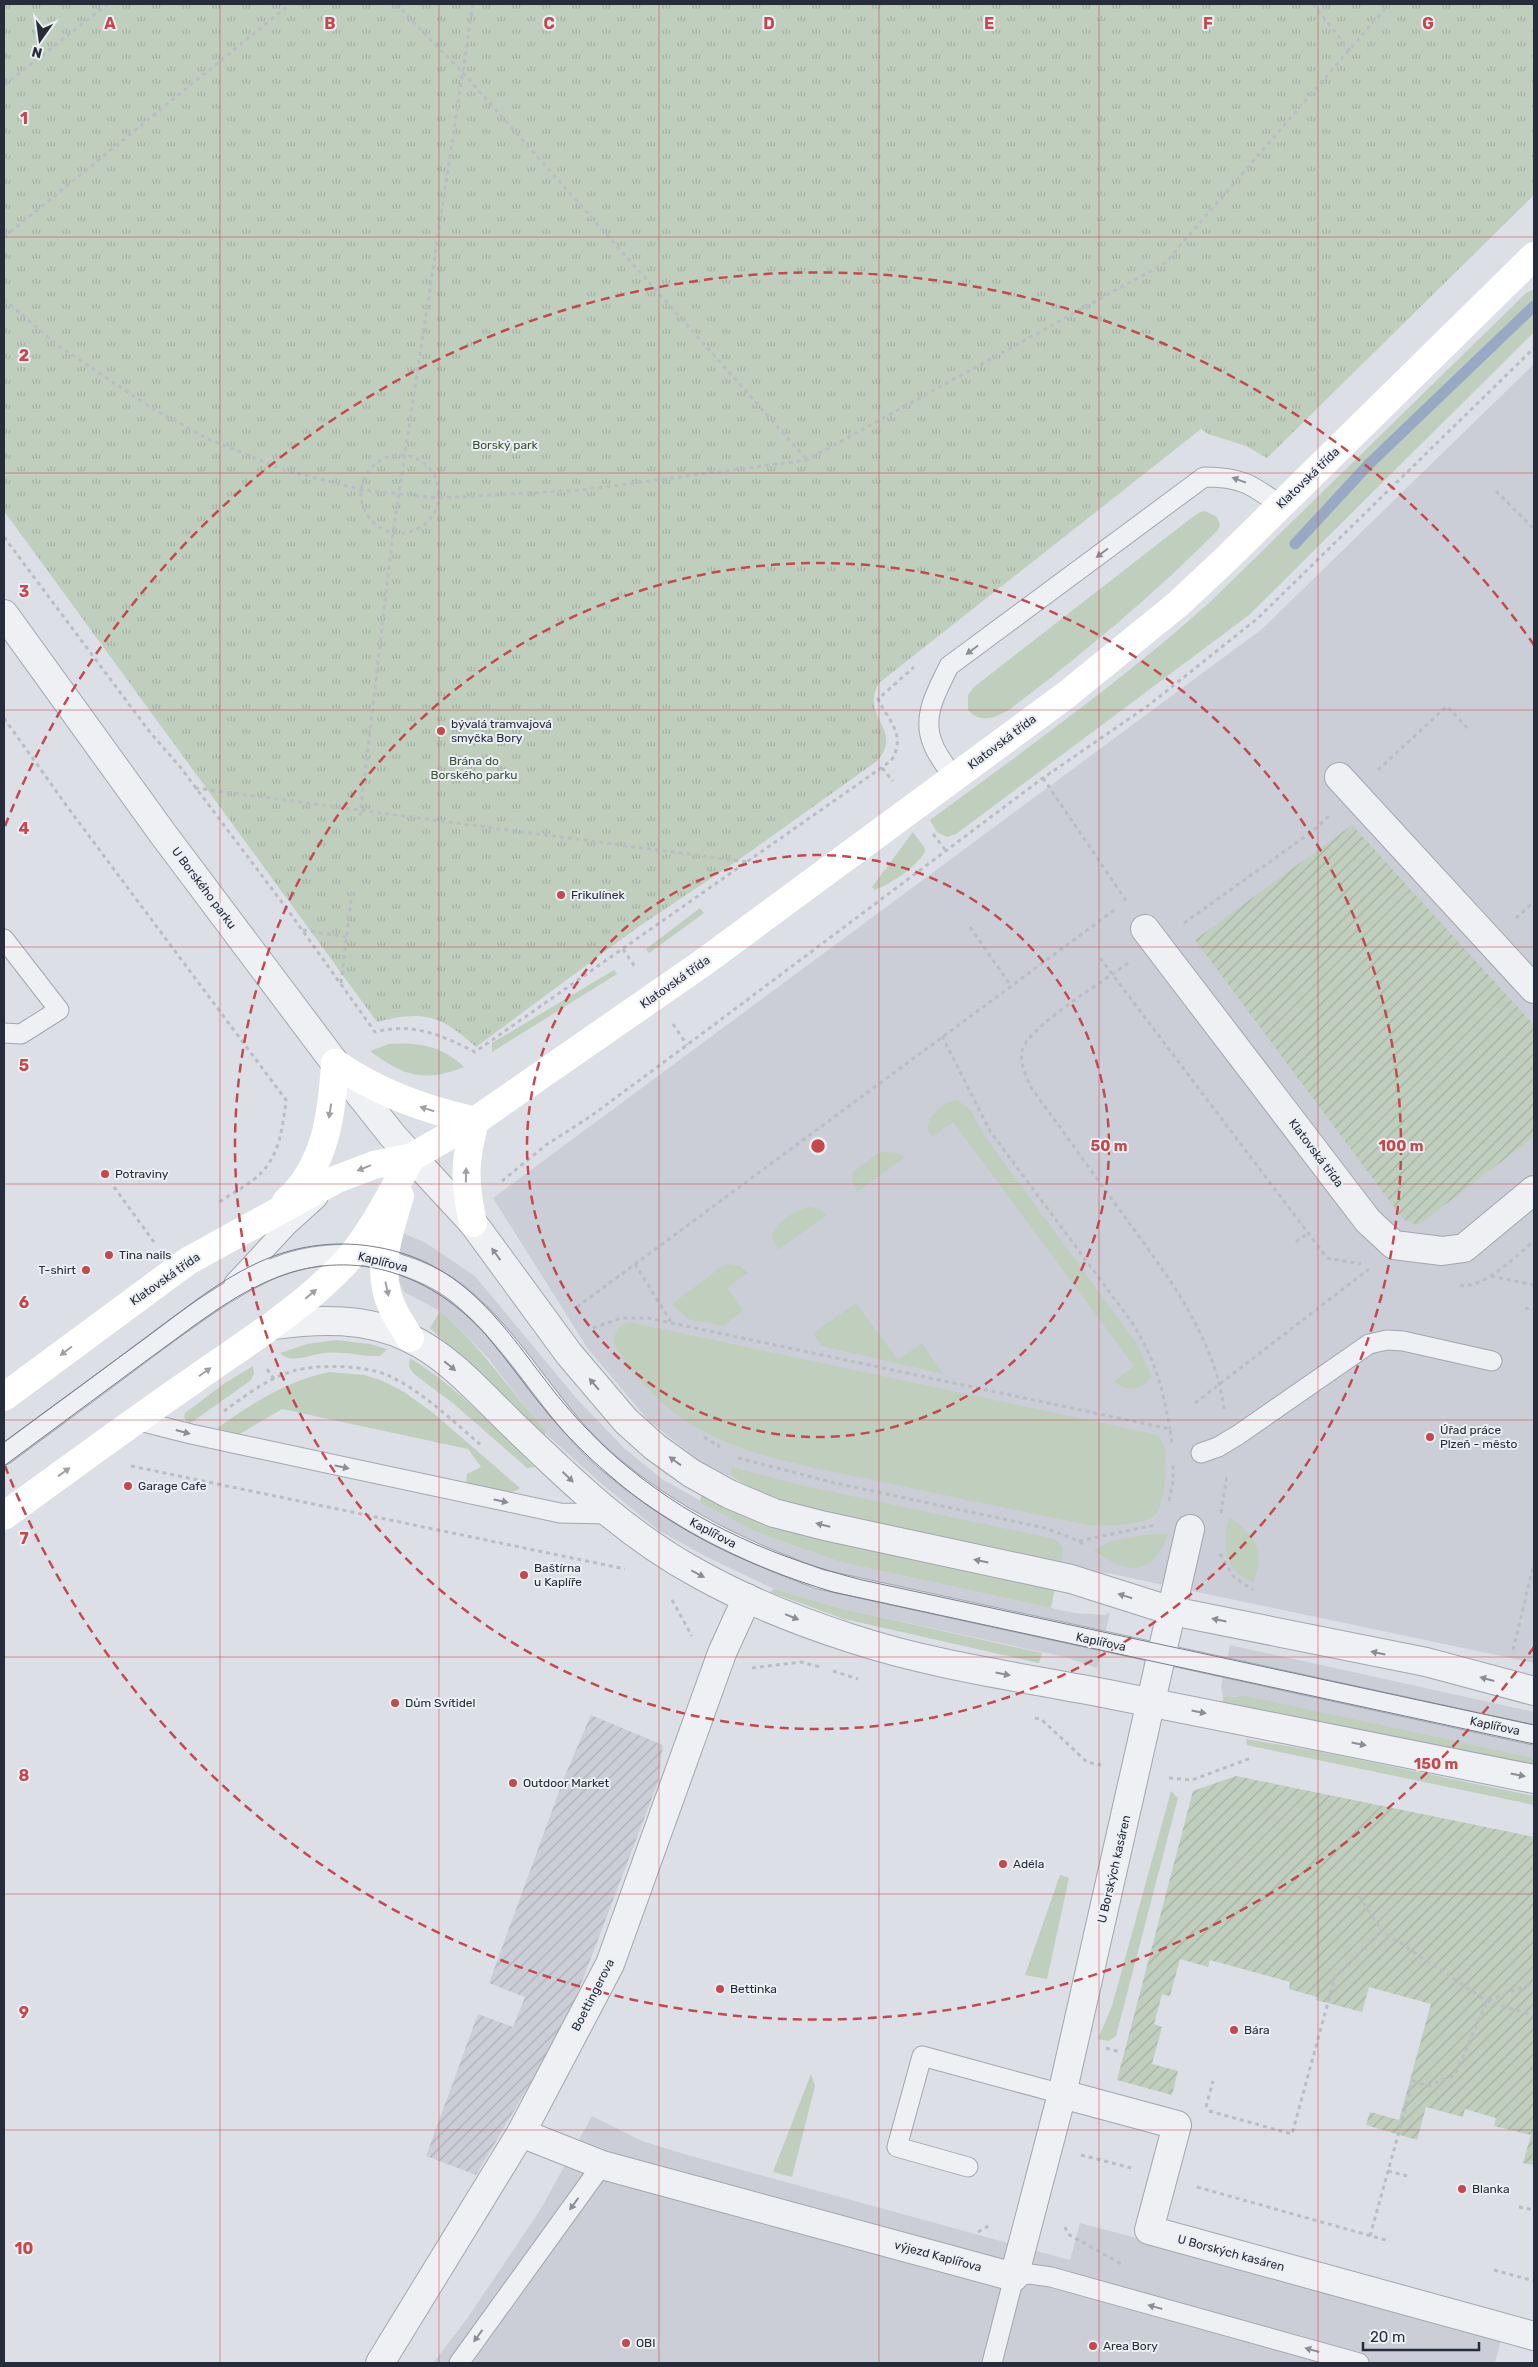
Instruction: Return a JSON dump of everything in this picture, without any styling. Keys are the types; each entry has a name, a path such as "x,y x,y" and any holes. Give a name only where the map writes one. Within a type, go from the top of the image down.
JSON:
{"main road":[{"name":"Klatovská třída","path":"4,1397 188,1261 337,1179 374,1165 412,1157 475,1121 704,962 954,778 1124,650 1185,598 1534,256"},
{"path":"270,1217 297,1193 316,1163 328,1129 335,1063 374,1087 411,1104 475,1121 466,1154 466,1180 473,1223"},
{"name":"Klatovská třída","path":"4,1516 136,1420 274,1325 326,1281 360,1244 412,1157"},
{"path":"410,1338 392,1306 387,1288 384,1248 412,1157"}],"street":[{"name":"U Borského parku","path":"4,614 163,834 335,1063 392,1135 412,1157"},
{"path":"1346,785 1534,989"},
{"name":"Klatovská třída","path":"1151,936 1368,1221 1394,1245 1442,1251 1464,1248 1534,1190"},
{"path":"412,1157 473,1223 569,1354 626,1421 655,1447 706,1482 729,1494 774,1513 1071,1579 1172,1611 1426,1662 1534,1691"},
{"name":"Klatovská třída","path":"274,1325 308,1320 343,1320 377,1326 410,1338"},
{"path":"410,1338 438,1356 461,1375 609,1514 662,1553 746,1598 852,1639 904,1653 1534,1779"},
{"path":"1152,1703 1172,1611 1177,1527"},
{"name":"Boettingerova","path":"380,2363 522,2133 610,1964 722,1653 746,1598"},
{"name":"U Borských kasáren","path":"1014,2277 1062,2094 1152,1703"},
{"name":"U Borských kasáren","path":"1062,2094 1177,2125 1149,2230 1534,2336"},
{"name":"výjezd Kaplířova","path":"522,2133 602,2165 1014,2277"}],"lane":[{"path":"954,778 933,744 927,719 935,694 949,666 1204,477 1230,477 1253,486 1280,505"},
{"path":"4,939 59,1010 21,1034 4,1033"},
{"name":"Klatovská třída","path":"224,1293 287,1226 337,1179"},
{"name":"Klatovská třída","path":"4,1455 224,1293 277,1267 315,1257 352,1254"},
{"name":"Kaplířova","path":"352,1254 405,1265 432,1277 456,1293 482,1315 572,1426 609,1464 660,1504 711,1534 765,1559 819,1579 1534,1735"},
{"path":"1201,1453 1227,1441 1369,1344 1387,1340 1403,1341 1492,1361"},
{"path":"136,1420 191,1434 560,1513 609,1514"},
{"path":"968,2166 897,2147 922,2056 1062,2094"},
{"path":"459,2363 602,2165"},
{"name":"výjezd Kaplířova","path":"1014,2277 1030,2274 1051,2277 1359,2363"},
{"path":"992,2363 1014,2277"}],"path":[{"path":"4,85 108,4"},
{"path":"4,237 290,4"},
{"path":"396,4 463,73 807,460"},
{"path":"360,816 393,533 474,4"},
{"path":"1313,4 1350,51"},
{"path":"4,299 57,345 152,408 206,438 285,470 362,490 439,498 582,490 807,460 1165,263 1389,4"},
{"path":"502,1189 502,1182 546,1145 599,1110 1043,778 1149,705 1258,618 1534,348"},
{"path":"405,456 424,463 433,473 438,485 439,498 436,510 428,521 418,529 406,533 393,533 381,529 364,510 362,484 368,472 376,463 387,457 405,456"},
{"path":"1496,492 1534,529"},
{"path":"4,537 149,731 196,788 341,983 375,1032 392,1028 424,1029 475,1052 891,761 896,752 897,738 894,723 878,699"},
{"path":"1257,1591 1250,1589 1233,1576 1221,1556 1217,1536 1227,1479 1227,1429 1219,1384 1210,1354 1185,1303 1030,1086 1021,1057 1023,1047 1037,1028 1151,936 1313,830 1346,785 1447,706 1469,730"},
{"path":"4,718 66,805 286,1100 280,1136 273,1157 262,1173 216,1204"},
{"path":"1043,778 1151,936"},
{"path":"196,788 747,862"},
{"path":"341,983 352,890"},
{"path":"577,1307 1126,901"},
{"path":"970,927 1011,986"},
{"path":"302,930 346,937"},
{"path":"942,1036 990,1131 1131,1320 1149,1348 1163,1391 1172,1452"},
{"path":"114,1187 159,1249"},
{"path":"1296,1242 1308,1233"},
{"path":"635,1264 671,1323"},
{"path":"1195,1403 1374,1266"},
{"path":"1491,1276 1534,1285"},
{"path":"571,1299 582,1314"},
{"path":"1525,1308 1534,1310"},
{"path":"592,1328 622,1318 648,1318 1170,1429"},
{"path":"587,1321 598,1336"},
{"path":"696,1432 721,1447"},
{"path":"729,1452 738,1458 835,1483 1045,1528 1079,1541 1177,1527 1217,1536"},
{"path":"1173,1459 1177,1527"},
{"path":"121,1464 632,1571"},
{"path":"1512,1658 1534,1562"},
{"path":"722,1653 752,1668 801,1662 863,1680"},
{"path":"1031,1717 1040,1719 1087,1762 1136,1772 1192,1780 1258,1755"},
{"path":"1359,1896 1382,1932 1487,2001 1534,2016"},
{"path":"1198,2108 1292,2134 1335,1977 1382,1932"},
{"path":"1370,2236 1413,2081 1428,2086 1455,2075 1487,2001 1534,1983"},
{"path":"1205,2110 1213,2081"},
{"path":"1048,2146 1389,2241"},
{"path":"1388,2171 1407,2176"},
{"path":"1519,2207 1534,2210"},
{"path":"1494,2270 1534,2281"}],"shaded area":[{"path":"1534,364 1534,1663 1112,1574 1083,1570 761,1492 700,1461 649,1421 588,1349 493,1198 1262,629"},
{"path":"403,1233 426,1243 475,1276 576,1398 624,1448 662,1479 756,1532 840,1562 1074,1613 1105,1615 1110,1612 1097,1668 1065,1657 839,1608 774,1589 705,1556 658,1530 603,1485 546,1434 488,1358 457,1326 440,1311 404,1292 399,1281 398,1259"},
{"path":"1230,1645 1534,1712 1534,1758 1235,1696 1223,1699 1221,1686"},
{"path":"591,1715 663,1745 658,1782 567,2021 476,2175 426,2156 478,2014 513,2027 525,1997 489,1983 564,1778"},
{"name":"Area Bory","path":"592,2116 642,2141 691,2156 1070,2260 1080,2223 1502,2336 1495,2363 433,2363 466,2320 539,2212"}],"green space":[{"name":"Borský park","path":"4,4 1534,4 1534,195 1267,458 1246,446 1208,434 1201,429 879,683 874,695 874,705 885,731 886,740 884,750 877,761 737,861 638,927 476,1047 452,1028 431,1018 407,1016 377,1022 4,511"},
{"path":"1534,289 1534,332 1249,615 956,834 947,837 937,832 930,820 1107,688 1209,603 1526,293"},
{"path":"1205,511 1217,517 1220,525 1218,530 1116,624 1009,710 993,717 983,718 968,710 968,695 974,687 1190,519"},
{"path":"1352,825 1534,1025 1534,1137 1418,1225 1403,1219 1195,940"},
{"path":"913,832 924,847 925,852 903,874 875,890 872,887"},
{"path":"700,908 704,913 649,953 646,949"},
{"path":"614,970 617,974 492,1052 492,1043"},
{"path":"389,1044 410,1044 430,1047 447,1054 464,1067 437,1075 425,1076 404,1071 382,1060 370,1051"},
{"path":"957,1100 970,1109 984,1135 1137,1344 1152,1376 1144,1384 1139,1387 1129,1388 1119,1385 1114,1381 1134,1366 953,1122 932,1137 927,1128 934,1113 942,1106"},
{"path":"883,1152 899,1153 904,1158 857,1192 852,1181 853,1172 877,1154"},
{"path":"809,1207 820,1209 827,1215 778,1250 772,1238 777,1227 792,1214"},
{"path":"724,1265 740,1266 748,1273 727,1288 743,1310 724,1326 688,1319 672,1304"},
{"path":"856,1303 898,1360 922,1343 943,1374 822,1346 813,1333"},
{"path":"440,1311 469,1339 545,1430 545,1437 430,1328"},
{"path":"630,1322 1158,1435 1164,1445 1166,1455 1163,1496 1160,1505 1157,1513 1147,1520 1130,1524 1088,1525 800,1465 752,1452 707,1433 686,1421 655,1396 629,1366 614,1344 618,1329"},
{"path":"336,1340 370,1344 387,1349 380,1356 332,1353 296,1359 280,1353 307,1344"},
{"path":"410,1358 460,1395 534,1467 527,1468 454,1404 414,1374 409,1367"},
{"path":"253,1366 254,1374 250,1381 189,1424 184,1417 185,1413 225,1383"},
{"path":"329,1372 365,1375 383,1381 404,1392 432,1412 520,1488 515,1491 502,1492 469,1484 466,1481 467,1474 481,1467 468,1449 282,1409 238,1435 217,1428 270,1394 297,1381"},
{"path":"732,1467 799,1485 1055,1539 1063,1547 1061,1564 939,1540 830,1515 783,1501 748,1487 731,1473"},
{"path":"701,1495 752,1519 791,1531 1055,1588 1051,1608 840,1562 756,1532 700,1502"},
{"path":"1229,1517 1247,1532 1258,1548 1259,1560 1254,1582 1236,1571 1227,1556 1226,1537"},
{"path":"1150,1534 1168,1534 1155,1558 1146,1565 1137,1568 1117,1564 1094,1550 1110,1541"},
{"path":"774,1589 839,1608 1042,1653 1039,1663 844,1619 770,1592"},
{"path":"1245,1696 1534,1758 1534,1771 1237,1708 1222,1701 1225,1697"},
{"path":"1246,1739 1317,1751 1534,1796 1534,1805 1247,1745"},
{"path":"1236,1776 1534,1837 1534,2165 1523,2163 1531,2135 1494,2126 1496,2118 1465,2109 1463,2117 1426,2107 1417,2140 1366,2125 1370,2112 1399,2120 1431,2004 1369,1987 1362,2012 1316,2000 1317,1997 1289,1989 1290,1982 1210,1960 1208,1967 1180,1959 1170,1996 1162,1994 1154,2024 1162,2027 1152,2064 1178,2071 1172,2095 1117,2080 1193,1791"},
{"path":"1171,1791 1178,1798 1116,2036 1109,2041 1098,2039 1112,2006"},
{"path":"1060,1875 1069,1878 1047,1979 1025,1975"},
{"path":"811,2074 815,2086 792,2177 773,2172"}],"waterway":[{"path":"1295,544 1369,464 1534,306"}],"tram line":[{"path":"4,1442 195,1301 241,1271 274,1256 311,1246 350,1244 376,1247 407,1255 435,1267 459,1283 500,1322 564,1404 619,1460 655,1488 711,1523 769,1550 862,1580 1534,1725"},
{"path":"4,1466 199,1322 245,1292 278,1277 307,1268 336,1265 365,1266 392,1272 418,1283 443,1297 466,1315 487,1336 542,1406 570,1438 607,1473 658,1513 685,1530 742,1559 833,1592 1534,1744"}],"place":[{"name":"bývalá tramvajová smyčka Bory","path":"441,731"},
{"name":"Frikulínek","path":"561,895"},
{"name":"Potraviny","path":"105,1174"},
{"name":"Tina nails","path":"109,1255"},
{"name":"T-shirt","path":"86,1270"},
{"name":"Úřad práce Plzeň - město","path":"1430,1437"},
{"name":"Garage Cafe","path":"128,1486"},
{"name":"Baštírna u Kaplíře","path":"524,1575"},
{"name":"Dům Svítidel","path":"395,1703"},
{"name":"Outdoor Market","path":"513,1783"},
{"name":"Adéla","path":"1003,1864"},
{"name":"Bettinka","path":"720,1989"},
{"name":"Bára","path":"1234,2030"},
{"name":"Blanka","path":"1462,2189"},
{"name":"OBI","path":"626,2343"},
{"name":"Area Bory","path":"1093,2346"}],"park label":[{"name":"Brána do Borského parku","path":"474,768"}]}
